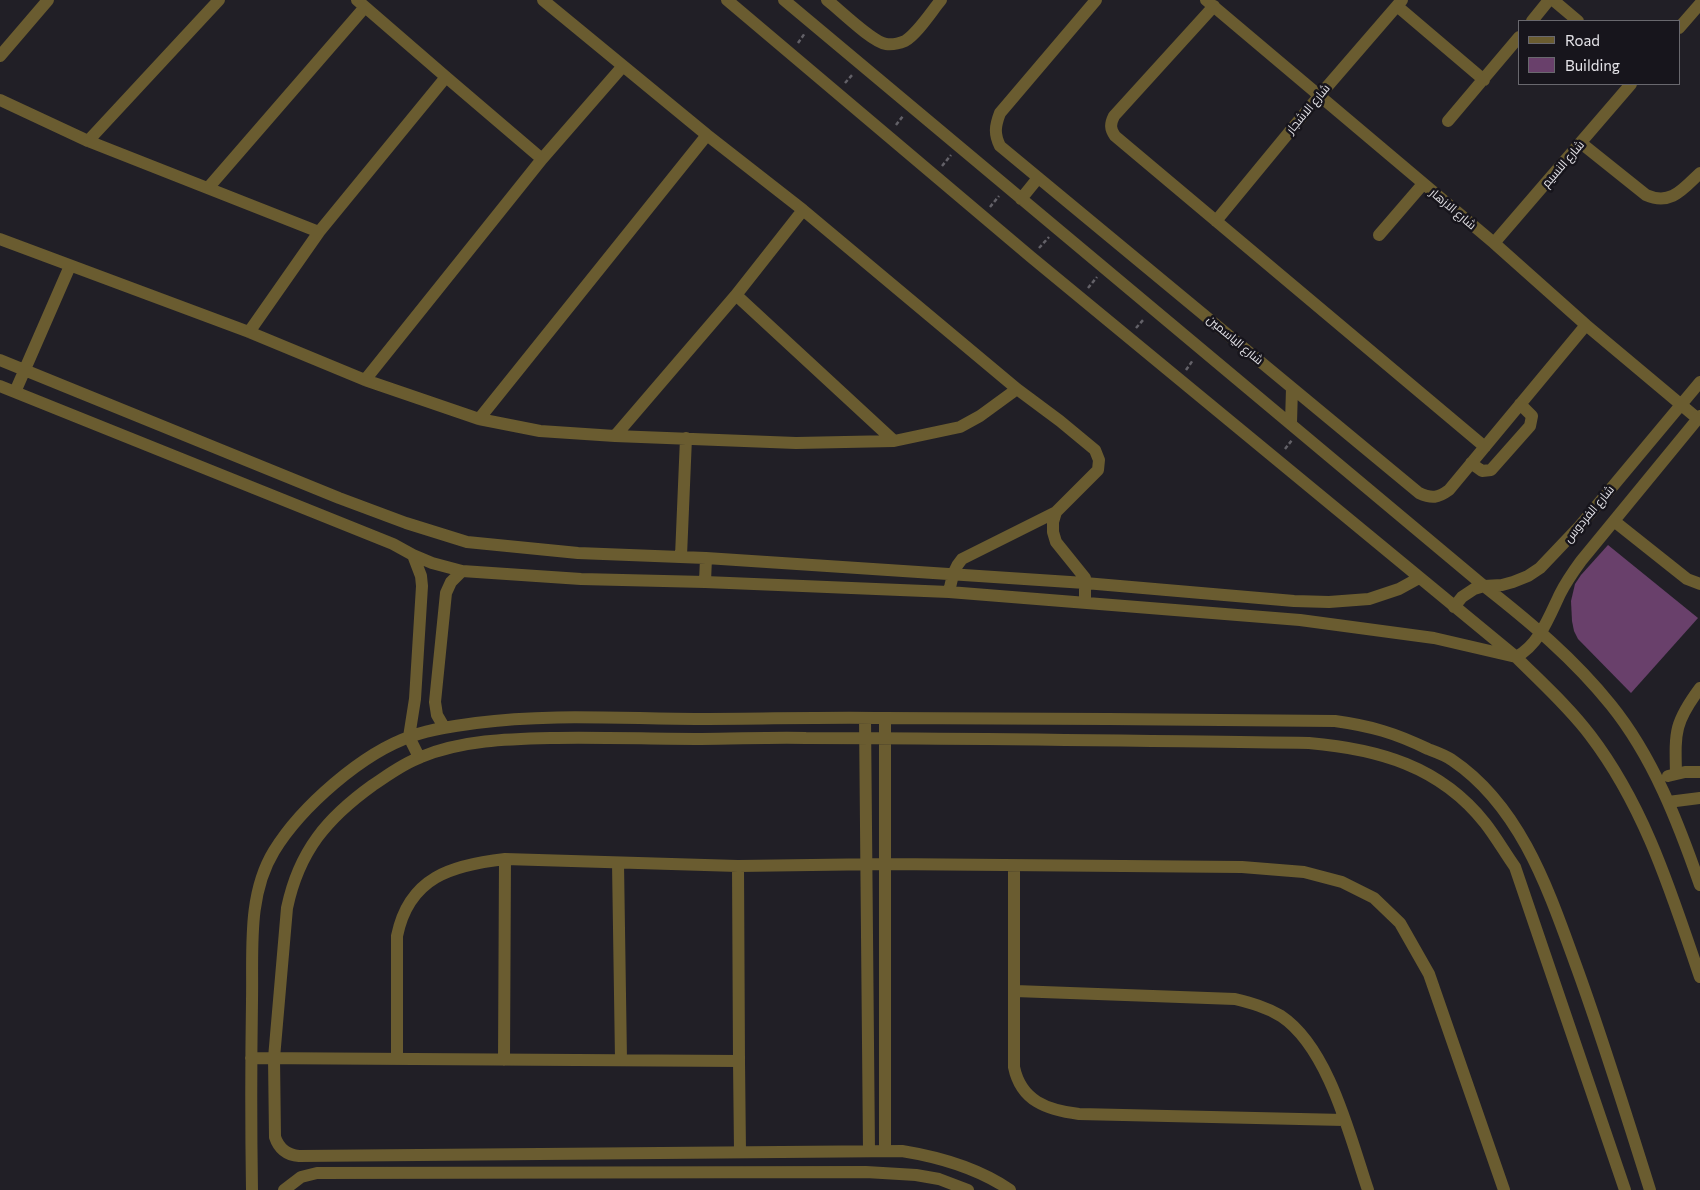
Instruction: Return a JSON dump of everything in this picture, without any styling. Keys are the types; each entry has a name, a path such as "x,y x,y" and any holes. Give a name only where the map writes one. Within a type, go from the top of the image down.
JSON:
{"street":[{"path":"0,56 48,0"},
{"path":"88,141 219,0"},
{"path":"543,0 803,210 1017,389 1096,450 1098,470 1056,512 969,554 956,566 950,592"},
{"path":"727,0 1031,257 1277,459 1454,608 1516,657 1569,710 1610,763 1649,835 1700,976"},
{"path":"784,0 1541,632 1588,678 1612,706 1639,745 1668,802 1700,885"},
{"path":"827,0 870,35 886,44 896,44 912,35 941,0"},
{"name":"شارع الياسمين","path":"1096,0 1000,113 996,122 995,132 1000,146 1419,493 1429,498 1440,497 1449,490 1586,325"},
{"path":"1533,20 1551,0 1577,20"},
{"path":"208,188 361,3 542,159"},
{"path":"1210,3 1114,116 1111,123 1111,131 1485,446"},
{"name":"شارع الازهار","path":"1210,3 1494,243 1586,325 1681,405 1699,417"},
{"path":"1399,3 1484,80"},
{"name":"شارع الاشجار","path":"1216,221 1399,3"},
{"path":"1680,27 1700,4"},
{"path":"1448,121 1518,38"},
{"path":"365,380 542,159 623,66"},
{"path":"249,332 319,232 446,77"},
{"name":"شارع النسيم","path":"1494,243 1630,85"},
{"path":"0,100 88,141 319,232"},
{"path":"479,420 708,135"},
{"path":"1581,142 1646,196 1654,199 1664,200 1678,194 1700,173"},
{"path":"1021,199 1038,178"},
{"path":"1379,236 1423,184"},
{"path":"615,436 736,295 803,210"},
{"path":"0,239 249,332 365,380 479,420 540,431 796,443 894,441 960,426 980,416 1017,389"},
{"path":"16,392 24,369 70,266"},
{"path":"736,295 894,441"},
{"path":"0,360 339,498 467,542 578,553 681,556 1085,583 1294,601 1329,602 1370,599 1399,589 1419,578"},
{"name":"شارع الفردوس","path":"1454,608 1468,592 1484,586 1513,582 1528,576 1540,568 1578,528 1700,382"},
{"path":"0,386 393,544 432,563 462,571 581,580 705,582 950,592 1300,620 1434,638 1516,657"},
{"path":"1292,388 1295,427"},
{"path":"1471,463 1482,471 1491,470 1530,426 1532,416 1520,404"},
{"name":"شارع الفردوس","path":"1516,657 1531,647 1541,632 1569,578 1581,561 1699,417"},
{"path":"681,556 686,438"},
{"path":"1056,512 1053,522 1056,542 1083,574 1085,604"},
{"path":"1614,521 1687,580 1700,584"},
{"path":"413,555 421,576 422,586 415,699 409,737 419,757"},
{"path":"705,582 706,558"},
{"path":"444,727 437,715 435,702 446,593 451,582 462,571"},
{"path":"1676,774 1677,727 1687,706 1700,688"},
{"path":"252,1190 251,1058 254,920 258,895 274,850 311,805 338,781 374,755 409,737 444,727 506,719 570,717 1335,721 1362,724 1391,732 1452,759 1501,806 1518,829 1541,875 1589,1002 1650,1190"},
{"path":"865,718 868,865 869,1151"},
{"path":"885,718 886,1151"},
{"path":"1127,741 1129,719"},
{"path":"1010,1190 976,1172 944,1160 923,1155 886,1151 292,1155 281,1149 275,1137 274,1058 287,908 291,887 299,867 309,848 328,823 352,800 383,778 419,757 450,748 486,741 524,738 884,738 1309,743 1345,746 1410,765 1435,778 1460,797 1485,823 1515,867 1625,1190"},
{"path":"1657,779 1676,774 1700,772"},
{"path":"1668,802 1700,798"},
{"path":"397,1058 397,936 400,921 415,895 430,881 450,870 473,863 505,859 738,866 885,864 1242,867 1304,872 1342,882 1374,898 1400,923 1429,974 1504,1190"},
{"path":"504,1060 505,859"},
{"path":"618,863 621,1060"},
{"path":"738,866 740,1152"},
{"path":"1014,866 1014,1067 1017,1081 1033,1099 1061,1112 1079,1114 1344,1120"},
{"path":"1015,991 1234,999 1259,1005 1282,1017 1299,1033 1319,1058 1335,1094 1368,1190"},
{"path":"251,1058 739,1061"},
{"path":"776,1151 776,1172"},
{"path":"284,1190 301,1176 317,1173 776,1172 896,1173 939,1179 968,1190"}],"path":[{"path":"790,52 812,24"},
{"path":"836,92 861,65"},
{"path":"887,135 911,107"},
{"path":"934,175 958,146"},
{"path":"982,216 1007,187"},
{"path":"1031,257 1057,229"},
{"path":"1081,297 1104,268"},
{"path":"1129,337 1153,308"},
{"path":"1179,378 1202,350"},
{"path":"1277,459 1295,427"}],"building":[{"path":"1608,545 1698,618 1631,693 1578,639 1572,621 1571,601 1575,584"}]}
